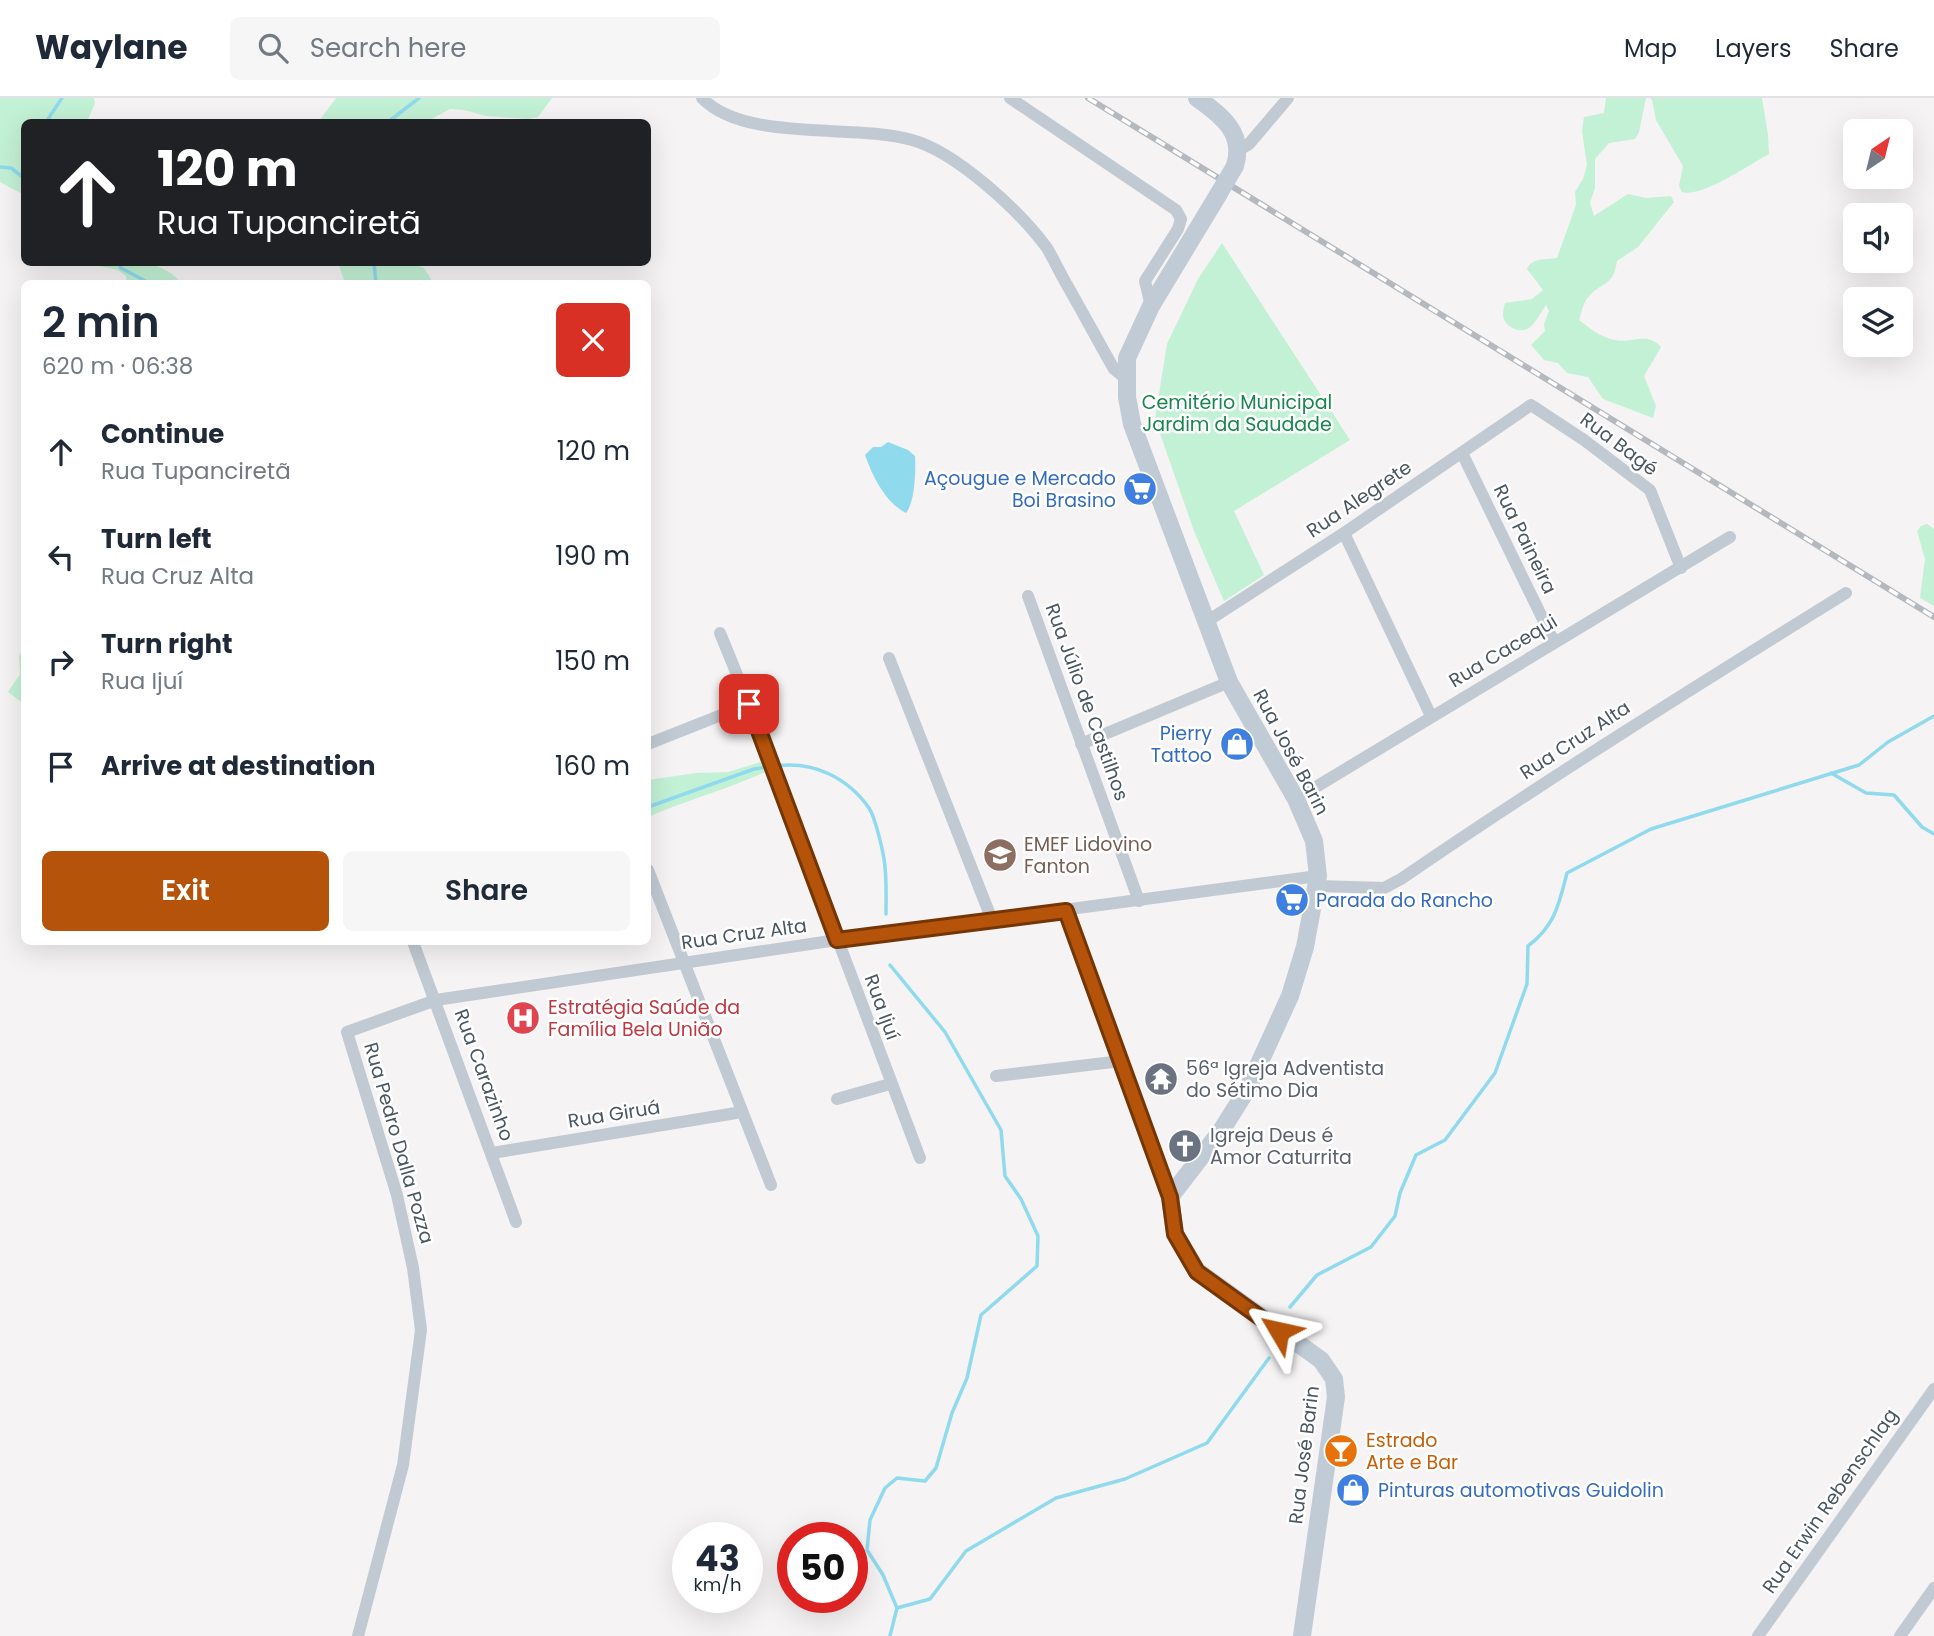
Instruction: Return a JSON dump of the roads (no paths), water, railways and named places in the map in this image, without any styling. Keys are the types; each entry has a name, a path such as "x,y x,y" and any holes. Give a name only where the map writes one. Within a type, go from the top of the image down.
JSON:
{"main road":[{"path":"1197,98 1230,127 1237,140 1237,158"},
{"name":"Rua José Barin","path":"1237,158 1218,195 1151,306 1127,358 1126,379 1132,424 1229,682 1296,799 1314,841 1318,881 1305,947 1290,996 1248,1088 1221,1131 1170,1197 1175,1234 1197,1272 1321,1360 1334,1379 1336,1397 1302,1636"}],"street":[{"path":"1010,98 1176,210 1181,219 1178,229 1145,281 1151,306"},
{"path":"1237,158 1288,98"},
{"path":"706,100 733,117 770,126 882,133 913,140 940,151 1001,200 1035,234 1047,249 1114,369 1126,379"},
{"name":"Rua Alegrete","path":"1206,622 1344,533 1531,405"},
{"name":"Rua Bagé","path":"1531,405 1584,440 1650,490 1681,568"},
{"name":"Rua Paineira","path":"1462,453 1553,642"},
{"path":"1344,533 1431,716"},
{"name":"Rua Cacequi","path":"1296,799 1730,537"},
{"name":"Rua Cruz Alta","path":"347,1032 436,1000 837,940 1318,881 1384,888 1634,724 1846,593"},
{"name":"Rua Júlio de Castilhos","path":"1027,596 1139,901"},
{"name":"Rua Ijuí","path":"720,633 920,1158"},
{"path":"889,658 992,920"},
{"path":"1082,744 1229,682"},
{"path":"651,743 749,704"},
{"path":"651,878 771,1185"},
{"path":"1066,911 1170,1197"},
{"name":"Rua Carazinho","path":"415,945 516,1222"},
{"name":"Rua Pedro Dalla Pozza","path":"347,1032 397,1195 413,1268 421,1330 403,1465 358,1636"},
{"path":"996,1076 1121,1061"},
{"path":"837,1099 890,1084"},
{"name":"Rua Giruá","path":"492,1153 742,1112"},
{"name":"Rua Erwin Rebenschlag","path":"1758,1636 1934,1389"},
{"path":"1900,1636 1934,1588"}],"water":[{"path":"888,442 908,450 915,456 913,494 906,513 886,496 865,455 873,447 881,447"}],"waterway":[{"path":"48,119 62,98"},
{"path":"392,119 419,98"},
{"path":"0,167 11,168 21,176"},
{"path":"120,266 144,280"},
{"path":"374,266 376,280"},
{"path":"1290,1307 1317,1275 1371,1247 1395,1216 1400,1193 1416,1155 1445,1140 1495,1073 1527,984 1528,946 1550,922 1567,873 1651,829 1859,765 1888,742 1934,716"},
{"path":"776,766 803,766 828,774 850,788 869,808 884,859 886,914"},
{"path":"651,806 754,769 768,767"},
{"path":"1831,773 1866,793 1894,795 1922,827 1934,834"},
{"path":"890,965 945,1032 1001,1130 1005,1176 1021,1199 1038,1236 1037,1266 981,1315 967,1378 952,1413 936,1468 925,1481 897,1478 885,1488 870,1520 867,1550 883,1575 897,1608 890,1636"},
{"path":"897,1608 930,1599 966,1551 1056,1498 1125,1479 1207,1443 1269,1358"}],"railway":[{"path":"1088,98 1934,617"}],"place":[{"name":"Açougue e Mercado Boi Brasino","path":"1140,489"},
{"name":"Pierry Tattoo","path":"1237,744"},
{"name":"EMEF Lidovino Fanton","path":"1000,855"},
{"name":"Parada do Rancho","path":"1292,900"},
{"name":"Estratégia Saúde da Família Bela União","path":"523,1018"},
{"name":"56ª Igreja Adventista do Sétimo Dia","path":"1161,1079"},
{"name":"Igreja Deus é Amor Caturrita","path":"1185,1146"},
{"name":"Estrado Arte e Bar","path":"1341,1451"},
{"name":"Pinturas automotivas Guidolin","path":"1353,1490"}],"park label":[{"name":"Cemitério Municipal Jardim da Saudade","path":"1237,413"}]}
